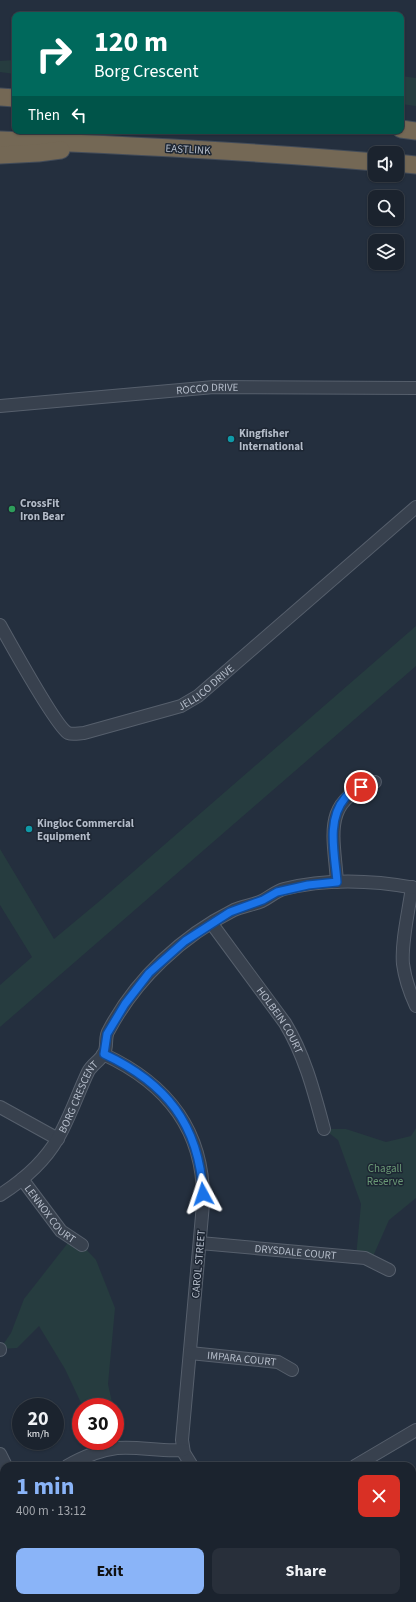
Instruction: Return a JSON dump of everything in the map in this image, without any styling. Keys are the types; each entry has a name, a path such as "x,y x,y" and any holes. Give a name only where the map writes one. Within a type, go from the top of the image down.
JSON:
{"highway":[{"path":"0,97 12,98"},
{"path":"0,103 12,104"},
{"path":"404,129 416,131"},
{"name":"EASTLINK","path":"0,140 105,144 296,155 368,161"},
{"path":"0,155 38,153 105,144"},
{"path":"404,164 416,165"}],"street":[{"name":"ROCCO DRIVE","path":"0,406 209,387 416,388"},
{"name":"JELLICO DRIVE","path":"0,625 52,714 63,730 69,733 84,733 181,706 198,696 416,507"},
{"path":"337,882 333,835 336,815 346,797 361,787 375,782"},
{"name":"BORG CRESCENT","path":"0,1195 22,1179 42,1159 58,1139 89,1071 104,1054 106,1048 106,1037 109,1029 136,988 173,950 235,910 263,900 283,889 337,882 371,882 414,888"},
{"path":"414,888 403,952 403,964 408,985 416,1006"},
{"name":"HOLBEIN COURT","path":"212,924 285,1023 302,1058 314,1090 324,1129"},
{"name":"CAROL STREET","path":"104,1054 128,1066 159,1089 174,1107 190,1134 199,1160 203,1183 203,1204 182,1440 183,1450 190,1462"},
{"path":"0,1107 58,1139"},
{"name":"LENNOX COURT","path":"22,1179 61,1230 69,1238 82,1245"},
{"name":"DRYSDALE COURT","path":"200,1243 365,1258 389,1270"},
{"name":"IMPARA COURT","path":"190,1353 278,1362 292,1370"},
{"path":"362,1462 416,1430"},
{"path":"75,1462 86,1456 117,1448 166,1451 183,1450"}],"green space":[{"path":"12,60 12,74 0,72 0,61"},
{"path":"404,76 416,78 416,106 404,104"},
{"path":"416,626 416,666 0,1027 0,985 32,957 0,905 0,849 54,939"},
{"name":"Chagall Reserve","path":"416,1128 416,1198 389,1220 371,1261 356,1257 361,1204 338,1140 324,1129 346,1129 386,1142 411,1136"},
{"path":"71,1239 82,1245 96,1260 115,1308 108,1384 111,1398 79,1398 65,1369 39,1326 17,1348 0,1349 11,1333 24,1299"}],"place":[{"name":"Kingfisher International","path":"231,439"},
{"name":"CrossFit Iron Bear","path":"12,509"},
{"name":"Kingloc Commercial Equipment","path":"29,829"}],"route":[{"path":"203,1194 198,1155 195,1145 183,1121 169,1100 150,1081 128,1066 104,1054 107,1034 116,1017 136,988 149,973 173,950 197,933 235,910 263,900 283,889 337,882 333,835 334,822 341,804 346,797 361,787"}]}
